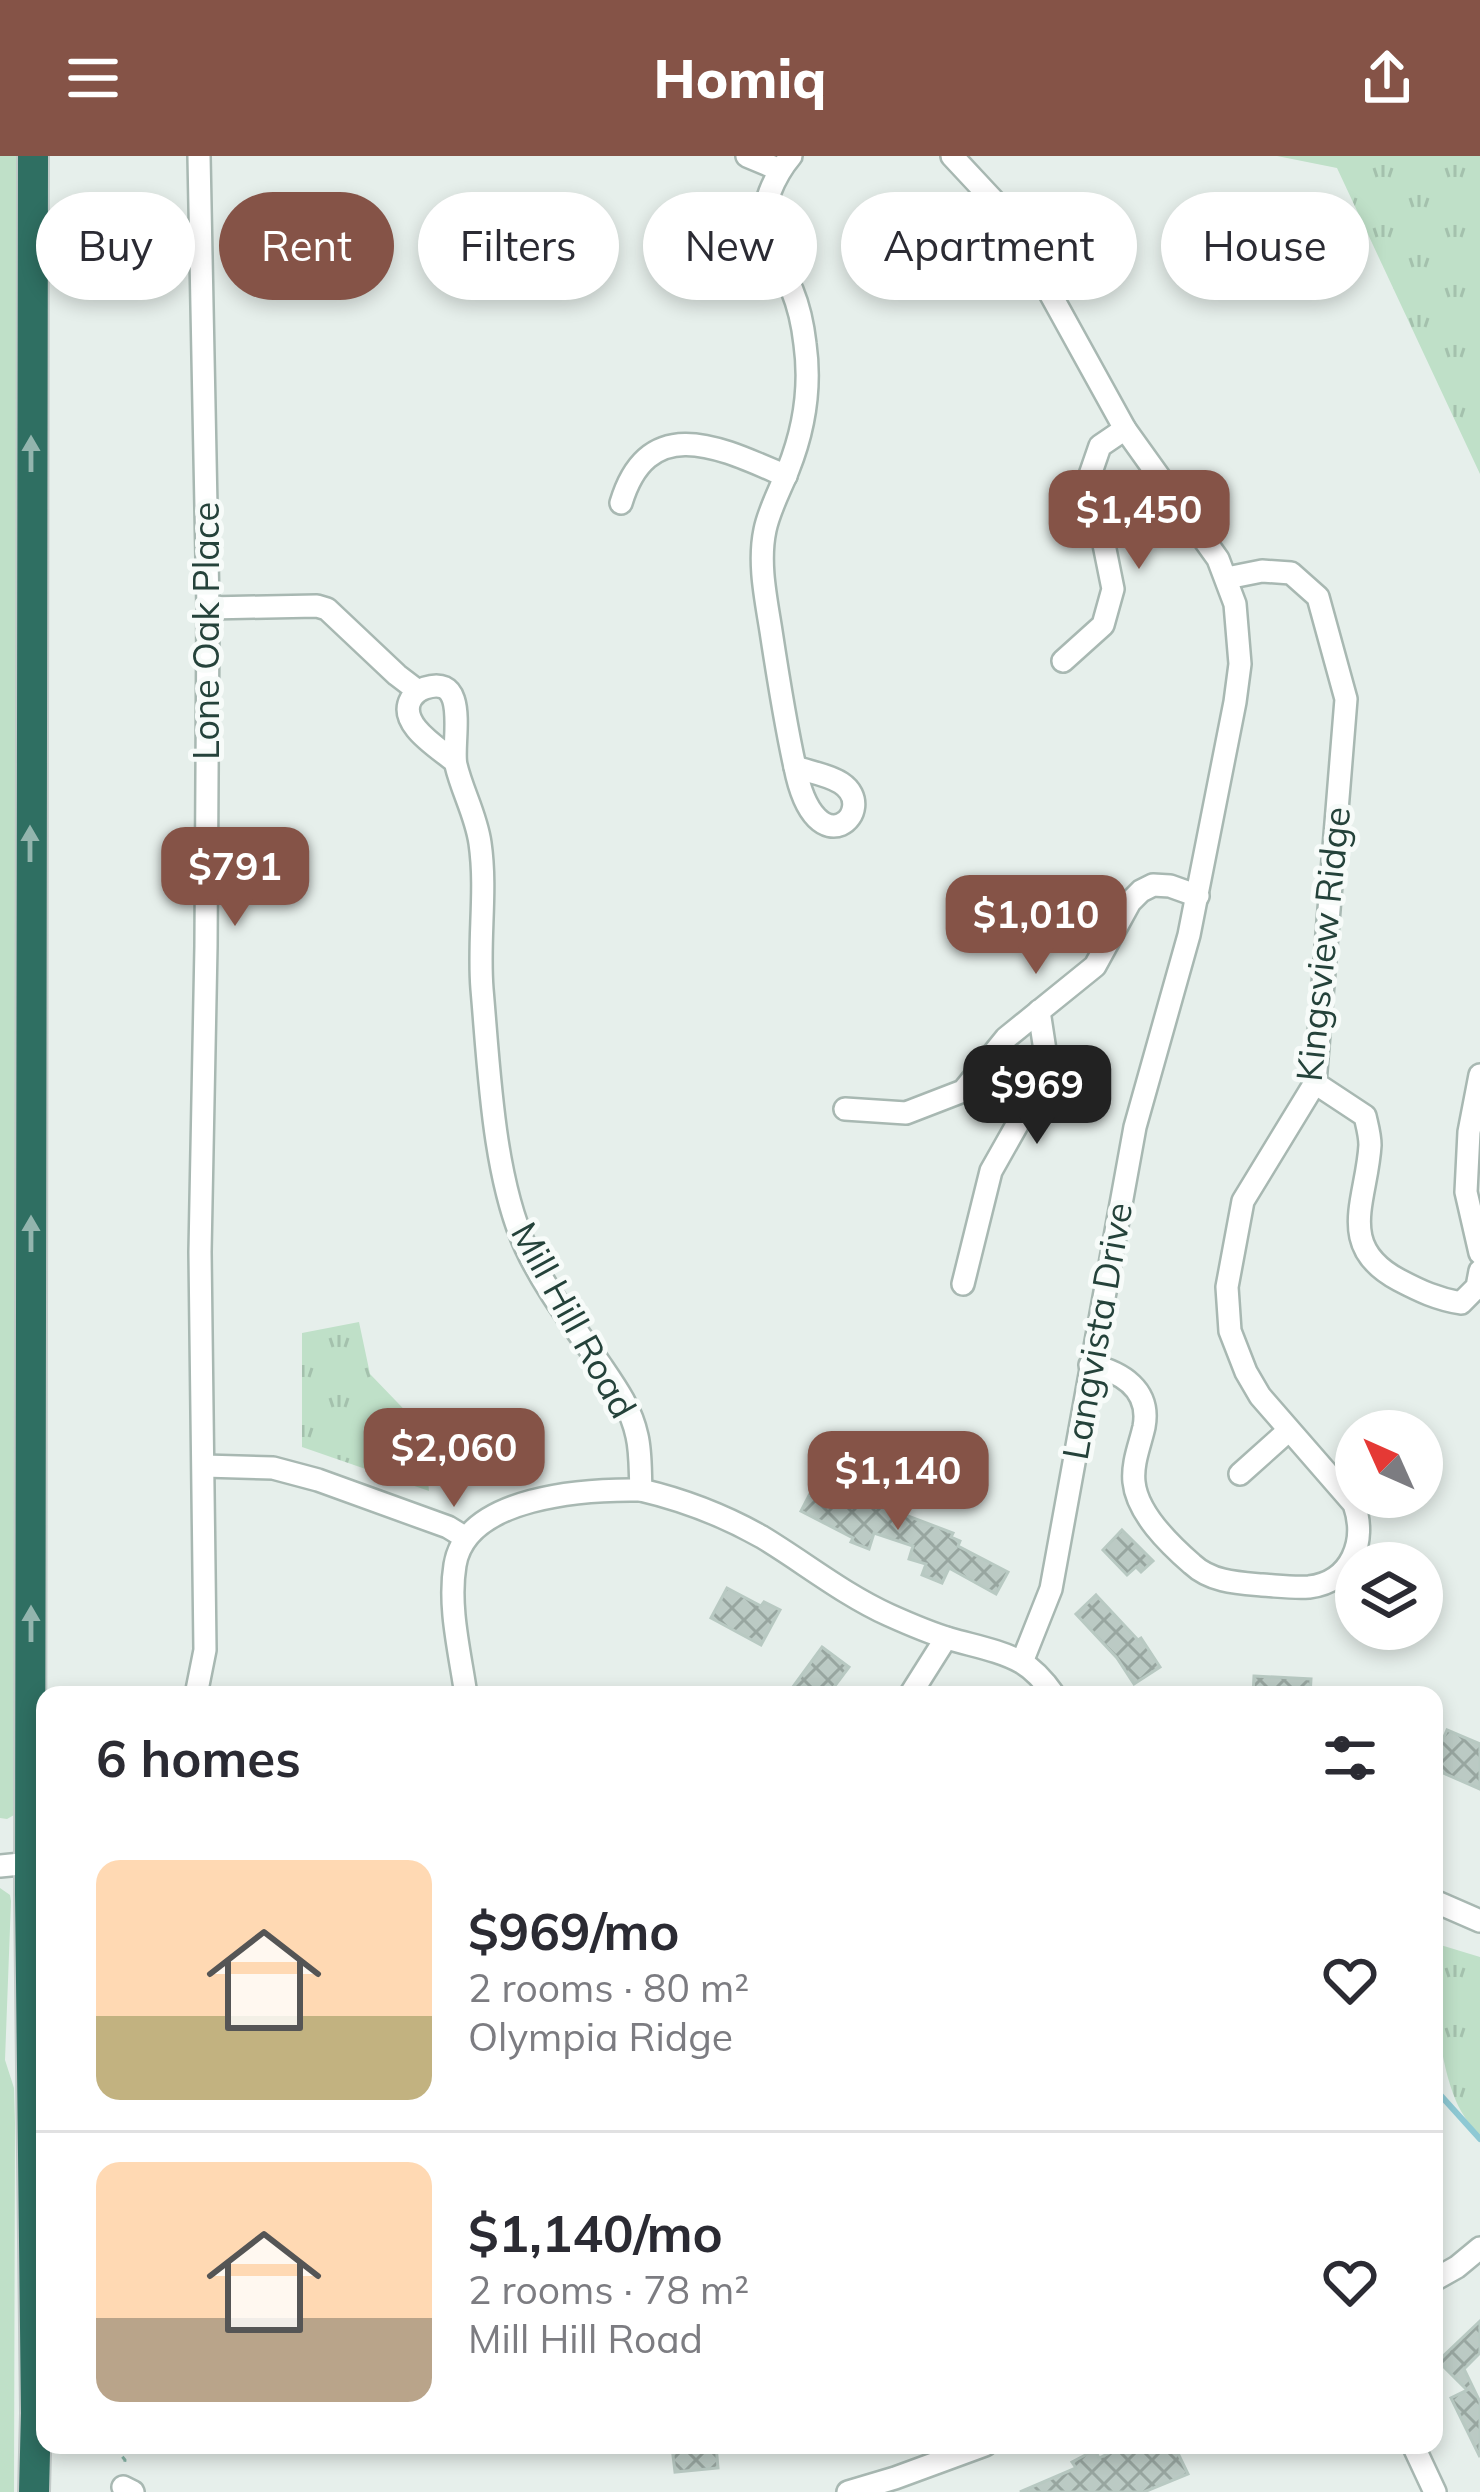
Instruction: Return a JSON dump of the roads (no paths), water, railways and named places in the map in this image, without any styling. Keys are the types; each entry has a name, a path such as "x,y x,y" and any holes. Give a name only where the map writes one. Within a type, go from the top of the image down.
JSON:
{"highway":[{"path":"33,156 15,1864 36,2413 34,2492"},
{"path":"47,2454 51,2492"}],"street":[{"name":"Lone Oak Place","path":"198,1686 206,1650 200,1252 208,608 199,156"},
{"path":"747,156 786,163 765,213 764,232 794,294 806,344 805,414 765,529 763,572 795,767"},
{"name":"Langvista Drive","path":"952,156 994,201 1030,254 1125,429 1202,534 1227,578 1239,630 1235,702 1198,896 1135,1127 1051,1589 1022,1662"},
{"path":"1063,661 1103,625 1113,590 1090,475 1100,446 1125,429"},
{"path":"621,503 638,467 674,446 716,447 785,476"},
{"name":"Kingsview Ridge","path":"1090,1365 1115,1371 1138,1391 1145,1405 1145,1423 1134,1480 1138,1499 1193,1566 1206,1575 1243,1583 1313,1586 1347,1569 1360,1536 1354,1504 1259,1396 1230,1331 1227,1288 1243,1201 1316,1083 1346,699 1318,597 1291,573 1262,571 1227,578"},
{"path":"208,608 327,609 418,691"},
{"name":"Mill Hill Road","path":"454,761 410,718 408,708 418,691 437,686 446,690 457,707 454,761 480,843 480,968 501,1161 512,1208 541,1277 630,1411 638,1438 640,1490"},
{"path":"845,1108 905,1113 963,1091 1006,1038 1094,966 1141,891 1154,885 1170,886 1198,896"},
{"path":"963,1284 991,1171 1048,1070 1039,1011"},
{"path":"1480,1075 1469,1132 1466,1192 1480,1252"},
{"path":"1316,1083 1365,1116 1370,1142 1358,1216 1361,1245 1380,1270 1435,1299 1461,1303 1477,1287 1480,1270"},
{"path":"1240,1474 1288,1431"},
{"path":"204,1466 273,1468 318,1480 448,1527 466,1538"},
{"path":"465,1686 454,1594 455,1559 466,1538 507,1508 603,1489 640,1490 683,1500 724,1517 842,1590 946,1638 1022,1662 1047,1686"},
{"path":"916,1686 946,1638"},
{"path":"1443,1905 1480,1921"},
{"path":"1443,2275 1480,2248"},
{"path":"848,2492 959,2454"},
{"path":"1417,2454 1435,2492"}],"waterway":[{"path":"1443,2098 1480,2139"}]}
